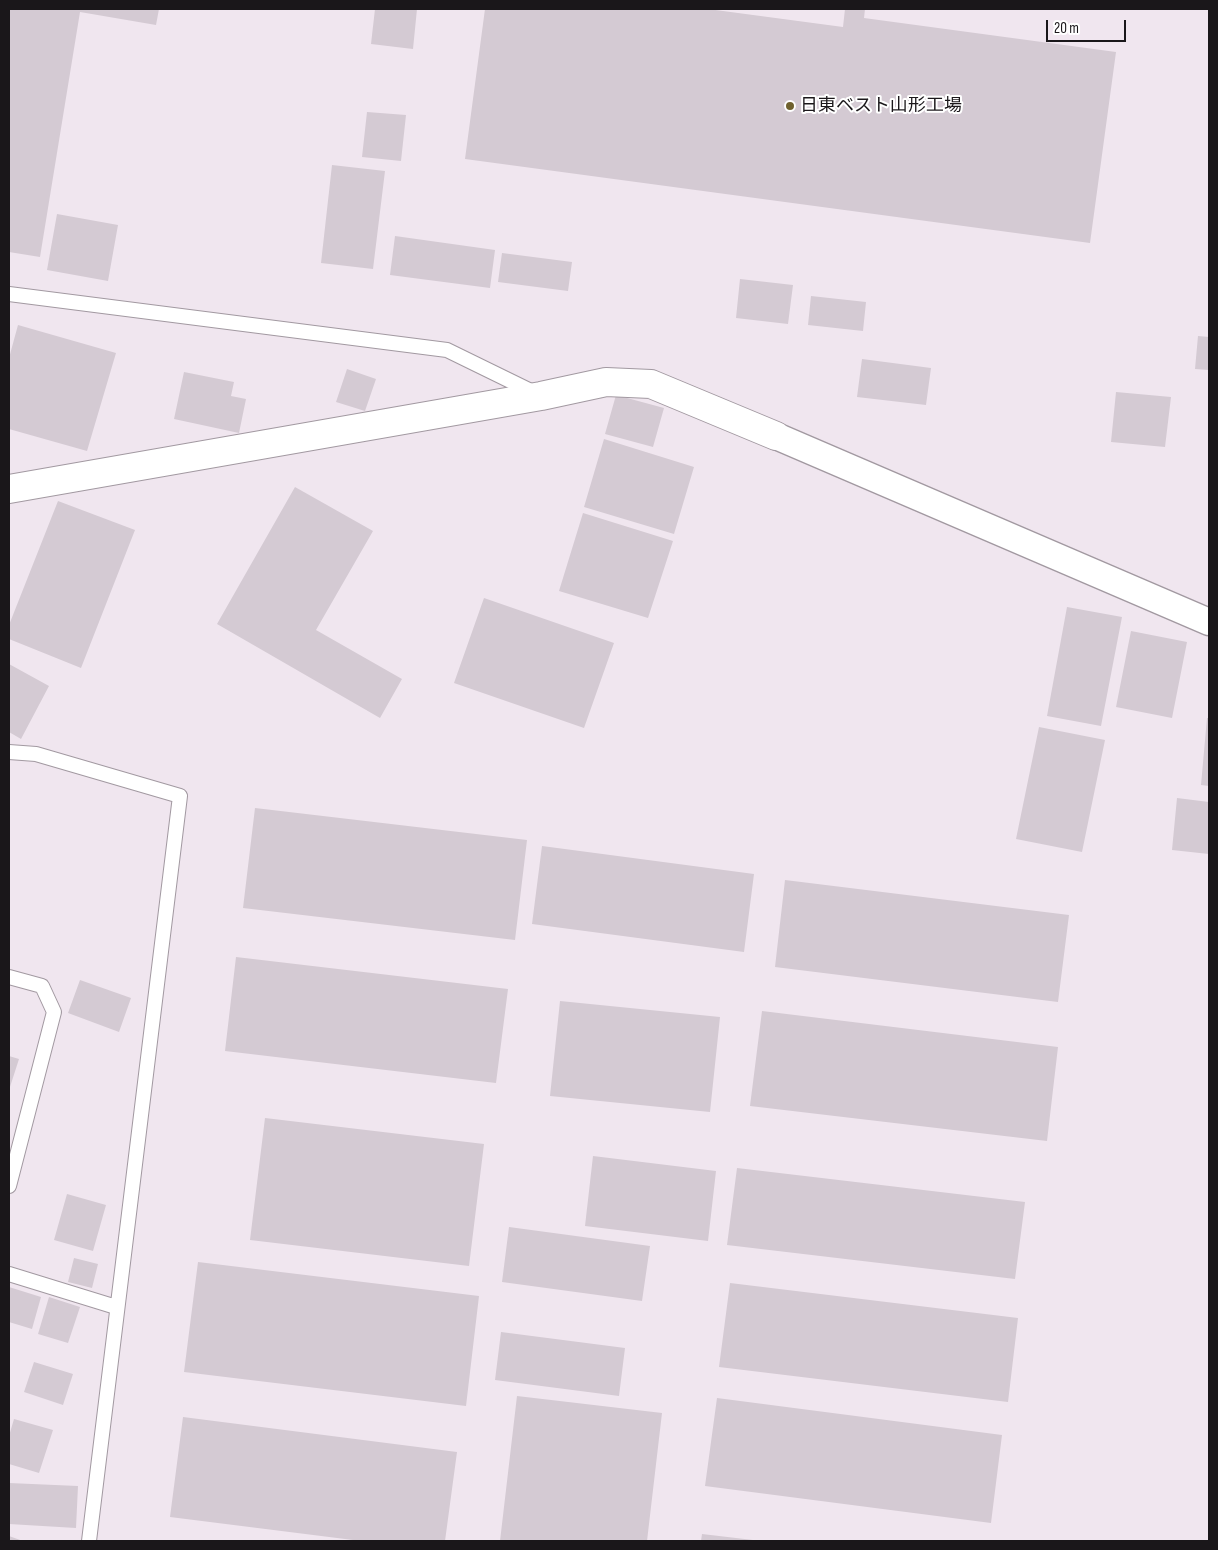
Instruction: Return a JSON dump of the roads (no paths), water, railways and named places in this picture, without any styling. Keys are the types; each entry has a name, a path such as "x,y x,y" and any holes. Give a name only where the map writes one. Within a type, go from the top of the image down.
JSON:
{"street":[{"path":"9,488 541,396 606,382 652,384 1209,622"}],"lane":[{"path":"9,294 447,350 541,396"},
{"path":"9,752 36,754 180,796 116,1307 89,1541"},
{"path":"9,977 42,986 54,1012 9,1186"},
{"path":"9,1274 116,1307"}],"place":[{"name":"日東ベスト山形工場","path":"790,106"}]}
